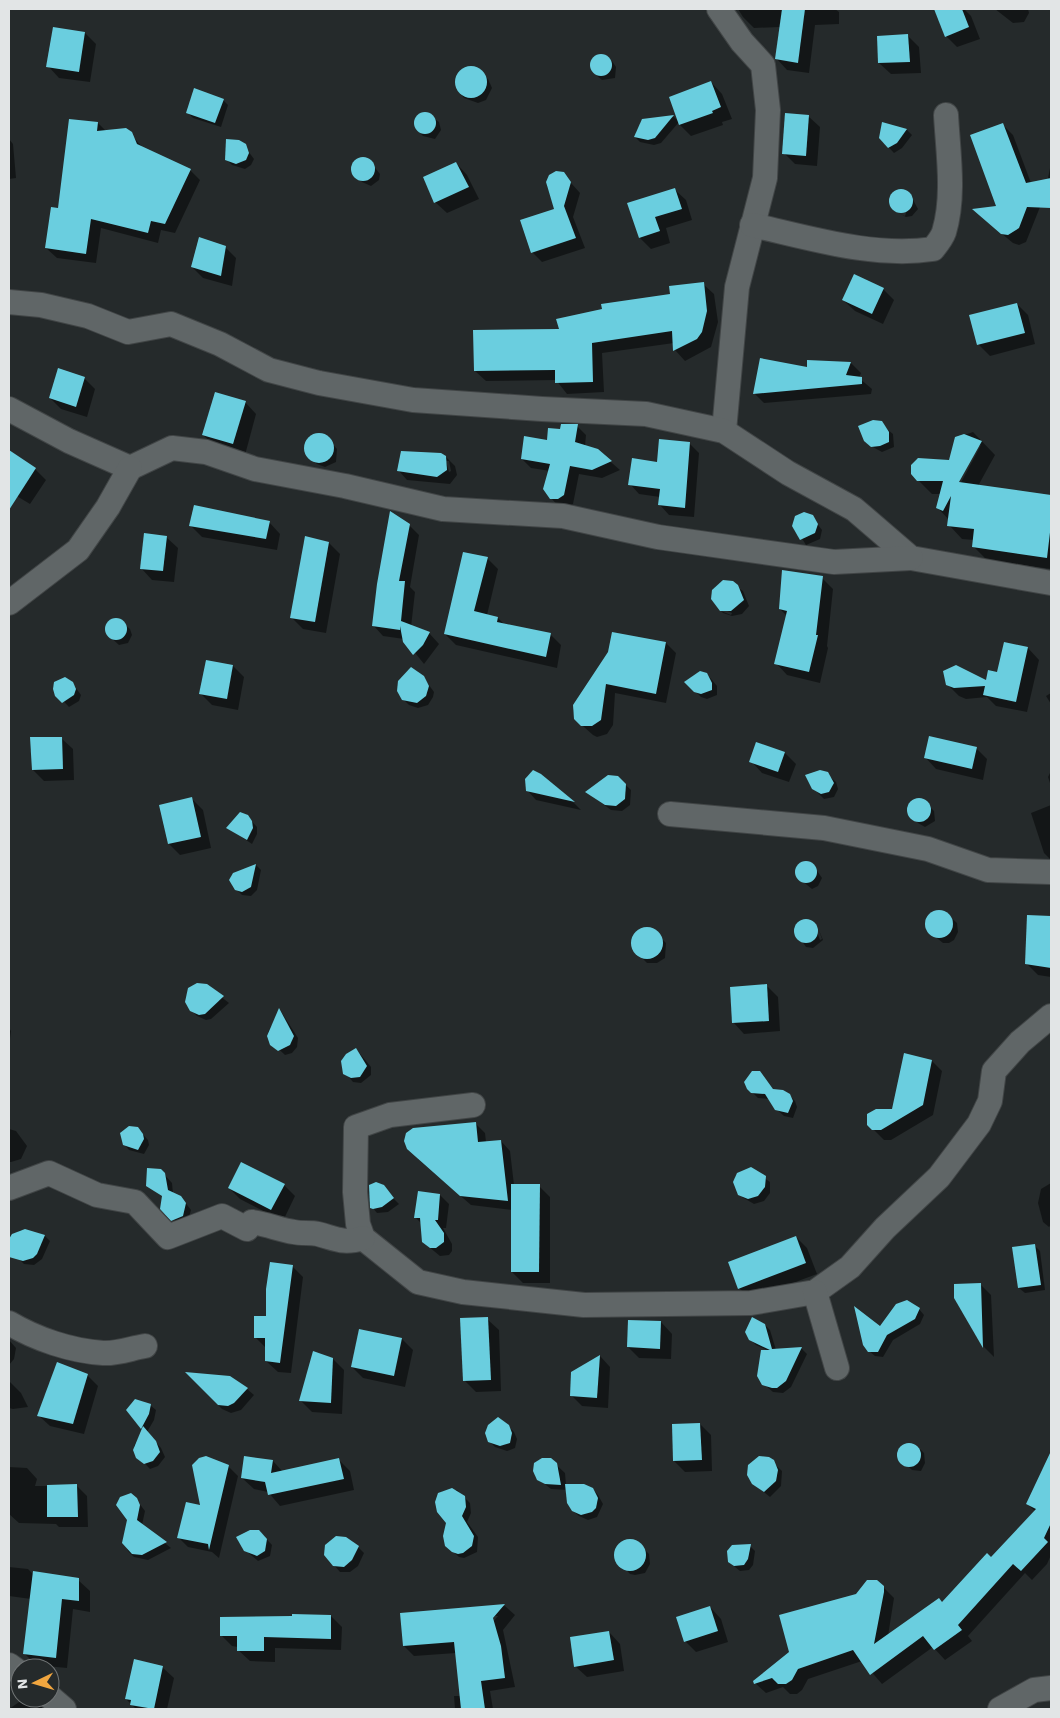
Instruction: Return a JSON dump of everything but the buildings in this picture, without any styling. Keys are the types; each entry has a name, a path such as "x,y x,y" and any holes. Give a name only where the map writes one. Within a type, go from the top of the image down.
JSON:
{"street":[{"path":"719,9 742,42 763,65 768,110 765,178 737,287 724,431"},
{"path":"752,225 847,246 909,252 933,248 944,234 947,216 949,182 946,115"},
{"path":"9,302 41,305 88,316 128,332 172,324 220,344 268,370 319,383 413,400 646,414 724,431 788,474 854,509 911,558"},
{"path":"9,409 69,441 130,468"},
{"path":"9,603 78,550 108,507 130,468 172,448 206,452 255,470 345,486 444,509 562,516 658,537 834,562 911,558 1051,583"},
{"path":"670,814 824,828 928,848 988,870 1051,872"},
{"path":"473,1105 390,1115 356,1127 355,1192 358,1224 363,1238 418,1282 472,1293 584,1305 751,1303 815,1292 850,1267 885,1228 939,1177 979,1124 990,1101 994,1071 1020,1042 1051,1016"},
{"path":"9,1188 49,1173 97,1195 136,1202 168,1237 222,1216 247,1229 252,1222 271,1224 294,1232 317,1234 335,1240 349,1242 363,1238"},
{"path":"815,1292 837,1368"},
{"path":"9,1323 25,1333 74,1349 105,1353 145,1346"},
{"path":"1000,1709 1034,1690 1051,1688"}]}
